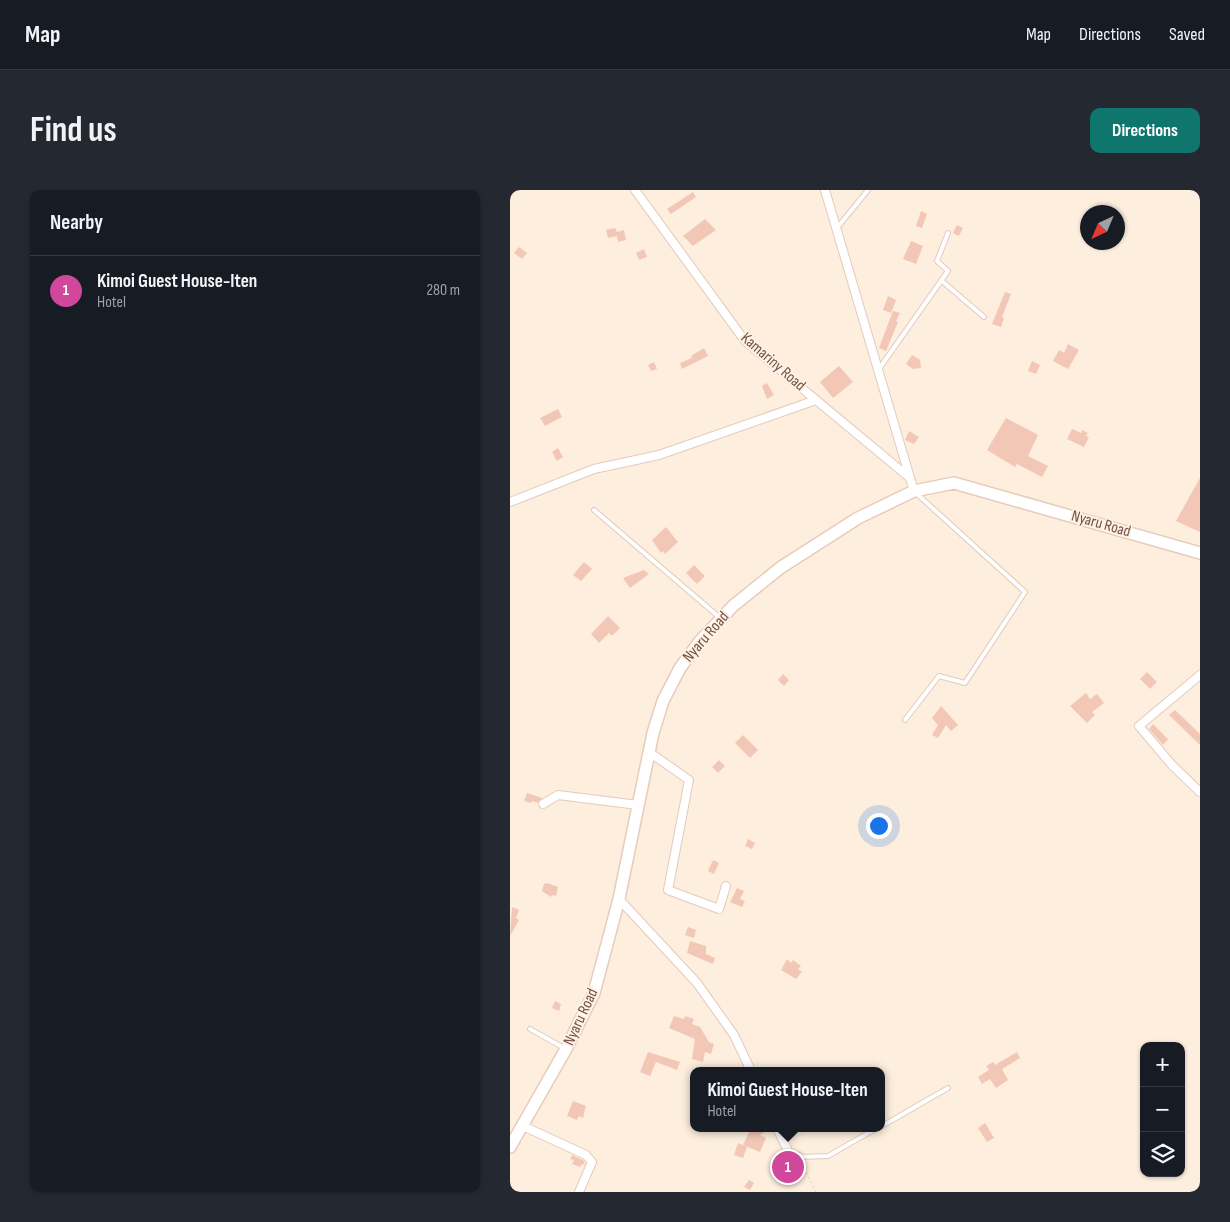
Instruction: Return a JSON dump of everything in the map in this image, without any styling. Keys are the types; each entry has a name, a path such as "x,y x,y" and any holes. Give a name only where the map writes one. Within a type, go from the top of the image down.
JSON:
{"main road":[{"name":"Nyaru Road","path":"510,1147 566,1049 594,993 619,899 650,752 663,701 680,668 700,640 721,619 780,568 858,518 914,490 954,483 974,487 1200,553"}],"street":[{"name":"Kamariny Road","path":"635,190 745,341 910,478"},
{"path":"825,190 914,490"},
{"path":"510,502 594,469 659,455 816,400"},
{"path":"1200,675 1139,726 1172,765 1200,792"},
{"path":"650,752 689,780 668,890 719,909 726,886"},
{"path":"543,804 558,794 638,806"},
{"path":"619,899 697,983 734,1035 748,1067"},
{"path":"523,1126 586,1155 592,1162 579,1192"},
{"path":"779,1132 790,1155 799,1157"}],"lane":[{"path":"836,230 868,190"},
{"path":"879,368 948,271 937,261 948,233"},
{"path":"942,281 984,317"},
{"path":"906,720 939,676 965,683 1025,592 914,490"},
{"path":"594,510 721,619"},
{"path":"530,1029 566,1049"},
{"path":"885,1124 948,1088"},
{"path":"799,1157 828,1156 870,1132"}],"path":[{"path":"799,1157 816,1192"}],"building":[{"path":"693,192 696,197 671,214 667,209"},
{"path":"921,211 927,214 922,228 916,226"},
{"path":"705,219 716,230 693,246 683,236"},
{"path":"957,225 963,228 959,236 953,233"},
{"path":"615,228 617,232 624,230 626,240 618,242 617,236 608,238 606,230"},
{"path":"911,241 923,246 916,264 903,259"},
{"path":"519,247 527,253 522,259 514,253"},
{"path":"644,249 647,257 639,260 636,253"},
{"path":"1005,292 1011,294 1002,317 1004,318 1001,327 992,324"},
{"path":"888,296 896,300 891,313 883,310"},
{"path":"893,311 900,313 886,351 879,348"},
{"path":"1068,344 1079,350 1068,369 1053,361 1059,350 1064,353"},
{"path":"704,348 708,356 682,369 680,363 692,358 691,356"},
{"path":"912,355 920,360 921,368 913,369 906,364"},
{"path":"1032,361 1040,365 1036,374 1028,371"},
{"path":"654,362 657,369 651,371 648,365"},
{"path":"839,366 853,382 833,398 820,382"},
{"path":"767,383 774,395 767,399 762,386"},
{"path":"558,409 562,417 545,426 540,418"},
{"path":"1006,418 1038,435 1028,456 1048,466 1042,477 1017,464 1015,467 987,450"},
{"path":"1072,429 1081,433 1082,430 1088,433 1086,436 1089,437 1084,447 1067,439"},
{"path":"909,431 919,437 914,444 905,440"},
{"path":"558,448 563,457 557,461 552,452"},
{"path":"1200,478 1200,532 1176,521"},
{"path":"666,527 678,542 665,554 663,551 661,553 652,540"},
{"path":"584,562 592,569 581,581 573,575"},
{"path":"694,565 705,576 697,584 686,573"},
{"path":"644,570 649,574 630,588 623,578"},
{"path":"608,616 620,628 612,636 609,633 599,643 591,634"},
{"path":"1147,672 1157,682 1150,689 1140,679"},
{"path":"783,674 789,680 784,686 778,680"},
{"path":"1086,693 1090,699 1097,694 1104,703 1092,712 1095,715 1087,723 1070,706"},
{"path":"941,706 958,725 951,731 946,725 938,738 932,735 938,725 932,718"},
{"path":"1175,710 1200,734 1200,745 1169,715"},
{"path":"1153,724 1168,739 1163,745 1149,729"},
{"path":"743,735 758,750 750,758 735,743"},
{"path":"719,760 725,766 718,773 712,767"},
{"path":"527,793 542,798 538,803 524,801"},
{"path":"748,839 755,843 752,849 745,846"},
{"path":"713,860 719,863 714,874 708,871"},
{"path":"547,883 558,887 556,896 552,895 551,897 542,891 544,884"},
{"path":"737,888 744,891 740,899 745,901 742,907 730,902"},
{"path":"512,907 519,910 516,918 519,920 510,936"},
{"path":"688,927 696,930 694,938 685,935"},
{"path":"690,941 706,946 706,954 715,958 713,964 687,953"},
{"path":"787,959 791,963 793,960 801,966 798,969 802,972 796,979 781,970"},
{"path":"555,1001 561,1004 559,1011 552,1008"},
{"path":"674,1016 684,1019 685,1016 694,1019 692,1024 700,1027 709,1042 714,1044 711,1054 705,1052 703,1062 692,1059 695,1039 669,1028"},
{"path":"648,1052 680,1062 677,1070 656,1062 650,1076 640,1072"},
{"path":"1017,1052 1020,1058 1002,1069 1008,1080 996,1088 990,1079 982,1084 978,1077 989,1070 986,1066 993,1062 995,1065"},
{"path":"573,1101 586,1106 583,1118 579,1116 577,1120 567,1116"},
{"path":"985,1123 994,1138 987,1142 978,1128"},
{"path":"749,1132 765,1132 760,1135 766,1138 760,1152 743,1145"},
{"path":"738,1143 747,1147 743,1158 734,1155"},
{"path":"572,1155 583,1160 585,1165 582,1164 580,1167 572,1164 574,1160 570,1159"},
{"path":"749,1180 754,1183 750,1190 744,1187"}],"place":[{"name":"Kimoi Guest House-Iten","path":"788,1167"}]}
